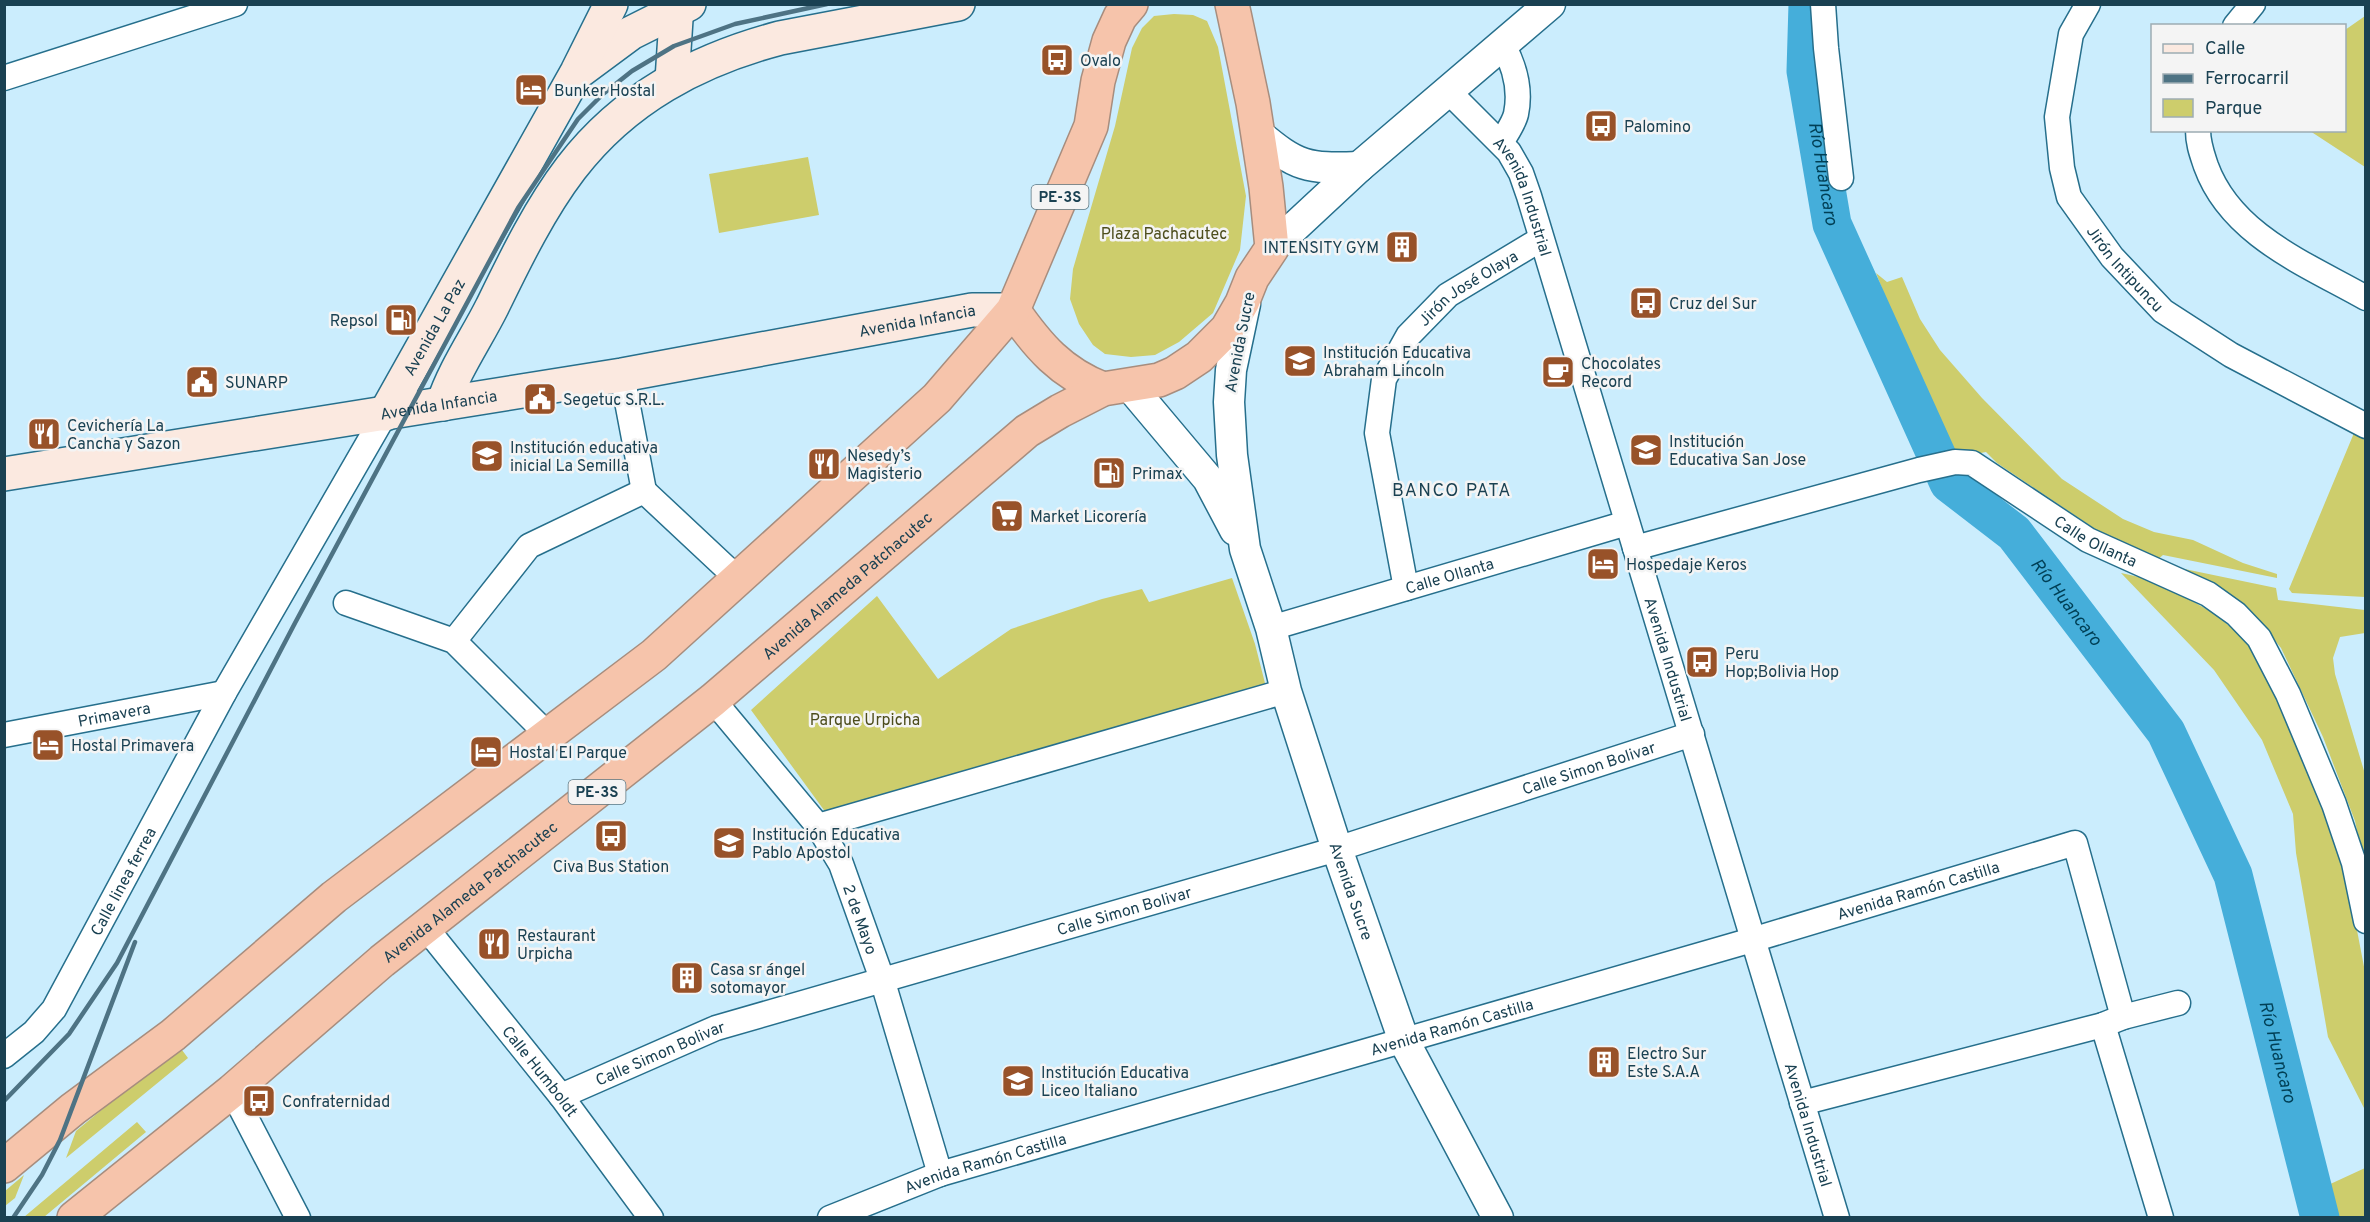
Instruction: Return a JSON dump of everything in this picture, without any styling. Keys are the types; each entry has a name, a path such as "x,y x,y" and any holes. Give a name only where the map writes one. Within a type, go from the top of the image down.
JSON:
{"highway":[{"name":"PE-3S","path":"4,1166 73,1109 173,1035 334,897 654,655 937,398 1012,310 1091,126 1098,81 1104,4"},
{"path":"1098,81 1116,25 1131,4"},
{"path":"1213,4 1233,40 1255,118"},
{"path":"1232,4 1255,118 1266,187 1272,248"},
{"name":"PE-3S","path":"1116,387 1159,380 1175,374 1217,341 1235,316 1252,278 1272,248"},
{"path":"1012,310 1041,347 1063,369 1116,387"},
{"name":"Avenida Alameda Patchacutec","path":"74,1218 232,1091 382,962 713,700 1027,431 1060,411 1116,387"}],"main road":[{"path":"577,72 611,4"},
{"path":"443,404 450,383 550,198 572,166 620,117 672,80 706,62 780,38 958,4"},
{"path":"672,80 681,6"},
{"name":"Avenida La Paz","path":"385,414 577,72 631,33 681,6"},
{"name":"Avenida Infancia","path":"4,474 622,375 972,310 1012,310"}],"street":[{"path":"4,78 235,4"},
{"path":"1272,248 1359,167 1550,4"},
{"path":"1823,4 1841,178"},
{"name":"Jirón Intipuncu","path":"2088,4 2071,34 2057,117 2062,168 2069,197 2112,257 2163,311 2231,355 2366,426"},
{"path":"2237,24 2253,4"},
{"path":"1501,143 1516,115 1517,94 1511,59 1503,45"},
{"name":"Avenida Industrial","path":"1447,90 1501,143 1521,173 1802,1103 1829,1214"},
{"path":"1255,118 1277,150 1308,167 1359,167"},
{"path":"2198,132 2198,143 2212,183 2229,209 2282,250 2366,298"},
{"name":"Jirón José Olaya","path":"1406,588 1377,433 1384,379 1408,336 1448,295 1541,238"},
{"name":"Avenida Sucre","path":"1245,549 1228,402 1234,354 1252,278"},
{"path":"622,375 644,491 738,579"},
{"name":"Avenida Sucre","path":"1116,387 1208,479 1245,549 1271,628 1286,691 1337,849 1404,1041 1498,1218"},
{"name":"Avenida La Paz","path":"224,693 385,414"},
{"name":"Calle Ollanta","path":"1635,548 1919,470 1955,462 1972,463 2088,540 2208,594 2236,614 2259,638 2288,694 2330,793 2354,863 2366,921"},
{"path":"454,641 529,546 644,491"},
{"name":"Calle Ollanta","path":"1271,628 1628,523"},
{"path":"346,603 454,641 547,734"},
{"path":"818,826 1286,691"},
{"name":"Primavera","path":"4,735 224,693"},
{"name":"Calle linea ferrea","path":"4,1056 34,1032 54,1009 224,693"},
{"name":"2 de Mayo","path":"713,700 818,826 841,864 882,980 940,1174"},
{"name":"Calle Simon Bolivar","path":"561,1096 716,1028 1337,849 1692,734"},
{"name":"Avenida Ramón Castilla","path":"831,1218 940,1174 1404,1041 2075,843 2113,1021"},
{"name":"Calle Humboldt","path":"426,928 561,1096 651,1218"},
{"path":"1802,1103 2178,1003"},
{"path":"2113,1021 2161,1218"},
{"path":"232,1091 291,1215"}],"green space":[{"name":"Plaza Pachacutec","path":"1193,15 1207,21 1218,47 1246,196 1240,250 1213,313 1179,342 1155,355 1131,357 1105,354 1093,345 1079,324 1070,299 1073,269 1115,126 1132,48 1142,28 1154,16"},
{"path":"2365,16 2365,167 2312,132 2346,132 2346,29"},
{"path":"808,157 819,215 719,233 709,174"},
{"path":"1876,273 1887,282 1902,277 1920,319 1940,350 1982,398 2062,479 2123,519 2154,532 2193,540 2243,563 2277,574 2277,578 2163,555 2156,561 2113,541 1997,463 1986,452 1949,459"},
{"path":"2354,433 2365,440 2365,597 2292,593 2289,589"},
{"path":"2170,566 2276,588 2278,600 2365,610 2365,633 2340,637 2333,658 2335,674 2365,774 2365,868 2355,821 2323,737 2281,648 2254,615 2229,595"},
{"path":"2121,573 2157,581 2215,614 2252,645 2274,692 2338,842 2365,972 2365,1110 2328,1037 2296,853 2293,814 2262,740 2214,670"},
{"name":"Parque Urpicha","path":"1232,578 1255,644 1266,687 829,817 751,710 877,596 938,679 1011,629 1102,599 1142,589 1149,602"},
{"path":"179,1046 188,1058 66,1158 76,1131"},
{"path":"137,1122 146,1132 44,1217 24,1217"},
{"path":"2365,1168 2365,1217 2339,1217 2326,1186"},
{"path":"24,1175 15,1198 5,1206 5,1191"}],"waterway":[{"name":"Río Huancaro","path":"1808,4 1806,71 1832,224 1949,483 2014,533 2166,732 2233,875 2320,1218"}],"railway":[{"path":"4,1101 69,1034 117,963 295,623 518,208 578,119 603,94 632,71 674,46 735,24 827,4"},
{"path":"13,1218 42,1175 60,1140 135,942"}],"place":[{"name":"Ovalo","path":"1057,60"},
{"name":"Bunker Hostal","path":"531,90"},
{"name":"Palomino","path":"1601,126"},
{"name":"INTENSITY GYM","path":"1402,247"},
{"name":"Cruz del Sur","path":"1646,303"},
{"name":"Repsol","path":"401,320"},
{"name":"Institución Educativa Abraham Lincoln","path":"1300,361"},
{"name":"Chocolates Record","path":"1558,372"},
{"name":"SUNARP","path":"202,382"},
{"name":"Segetuc S.R.L.","path":"540,399"},
{"name":"Cevichería La Cancha y Sazon","path":"44,434"},
{"name":"Institución Educativa San Jose","path":"1646,450"},
{"name":"Institución educativa inicial La Semilla","path":"487,456"},
{"name":"Nesedy’s Magisterio","path":"824,464"},
{"name":"Primax","path":"1109,473"},
{"name":"Market Licorería","path":"1007,516"},
{"name":"Hospedaje Keros","path":"1603,564"},
{"name":"Peru Hop;Bolivia Hop","path":"1702,662"},
{"name":"Hostal Primavera","path":"48,745"},
{"name":"Hostal El Parque","path":"486,752"},
{"name":"Civa Bus Station","path":"611,836"},
{"name":"Institución Educativa Pablo Apostol","path":"729,843"},
{"name":"Restaurant Urpicha","path":"494,944"},
{"name":"Casa sr ángel sotomayor","path":"687,978"},
{"name":"Electro Sur Este S.A.A","path":"1604,1062"},
{"name":"Institución Educativa Liceo Italiano","path":"1018,1081"},
{"name":"Confraternidad","path":"259,1101"}],"district":[{"name":"BANCO PATA","path":"1452,490"}]}
